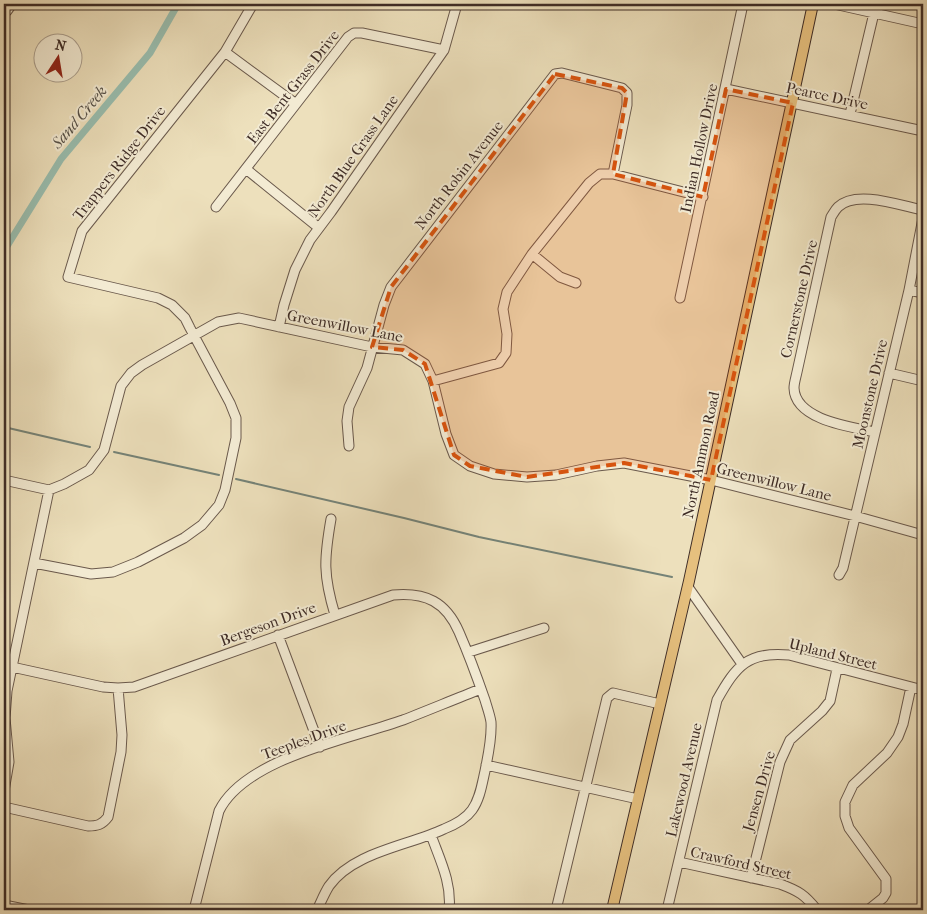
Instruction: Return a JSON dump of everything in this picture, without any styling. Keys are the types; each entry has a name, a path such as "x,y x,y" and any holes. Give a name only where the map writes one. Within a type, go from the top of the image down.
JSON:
{"main road":[{"name":"North Ammon Road","path":"612,910 688,587 813,4"}],"street":[{"name":"Trappers Ridge Drive","path":"34,563 91,574 113,572 138,562 184,538 202,525 219,505 225,490 236,438 236,418 230,402 185,318 172,305 158,298 68,277 82,231 225,52 253,4"},
{"name":"North Blue Grass Lane","path":"279,327 294,270 310,240 444,50 457,4"},
{"name":"Indian Hollow Drive","path":"680,298 743,4"},
{"path":"834,4 923,24"},
{"path":"850,114 874,13"},
{"name":"East Bent Grass Drive","path":"216,207 348,37 354,33 362,32 444,50"},
{"path":"225,52 296,104"},
{"name":"North Robin Avenue","path":"349,446 347,421 349,407 367,368 391,287 555,74 562,73 622,88 627,93 627,105 613,174"},
{"name":"Pearce Drive","path":"726,89 923,130"},
{"path":"246,169 319,228"},
{"path":"433,381 499,363 506,353 507,334 503,309 507,292 532,254 589,183 600,174 613,174 703,197"},
{"name":"Cornerstone Drive","path":"875,432 824,420 808,412 798,401 794,389 797,372 832,218 838,207 852,199 871,199 923,210"},
{"name":"Moonstone Drive","path":"839,575 843,568 856,516 909,290 923,218"},
{"path":"532,254 560,277 576,282"},
{"path":"909,290 923,293"},
{"name":"Greenwillow Lane","path":"49,490 78,477 89,470 98,459 104,450 121,386 131,373 218,322 239,318 372,347 403,350 425,364 433,381 446,434 454,455 470,466 494,474 527,477 556,475 597,466 624,463 711,480 856,516 923,535"},
{"path":"889,374 923,381"},
{"path":"4,480 49,490 5,705 9,762 4,791"},
{"path":"331,519 325,559 326,578 335,615"},
{"path":"688,587 742,664"},
{"name":"Bergeson Drive","path":"12,667 103,687 134,687 393,594 411,594 433,600 445,609 454,620 469,652 491,720 491,741 478,799 471,811 463,819 431,835 386,849 360,861 330,885 317,910"},
{"path":"469,652 544,628"},
{"path":"278,635 320,746"},
{"name":"Upland Street","path":"742,664 772,654 789,656 923,690"},
{"name":"Lakewood Avenue","path":"667,910 680,862 717,700 729,677 742,664"},
{"name":"Jensen Drive","path":"751,878 780,762 790,740 822,711 830,701 837,669"},
{"path":"868,910 883,898 886,892 886,879 849,828 845,816 845,802 853,785 887,753 898,737 904,724 911,687"},
{"path":"4,807 88,826 97,826 103,823 108,817 121,752 122,735 118,688"},
{"name":"Teeples Drive","path":"194,910 219,811 224,800 236,787 252,775 274,763 402,720 481,690"},
{"path":"556,910 607,698 613,693 660,704"},
{"path":"486,765 638,799"},
{"path":"431,835 449,883 449,910"},
{"name":"Crawford Street","path":"680,862 780,884 805,895 817,910"},
{"path":"4,905 29,910"}],"highlighted area":[{"path":"555,74 622,88 627,93 613,174 703,197 726,89 793,103 711,480 624,463 527,477 470,466 454,455 425,364 403,350 372,347 391,287"}],"waterway":[{"name":"Sand Creek","path":"4,251 61,159 150,53 178,4"},
{"path":"4,427 90,447"},
{"path":"114,452 219,475"},
{"path":"236,479 479,537 672,577"}]}
